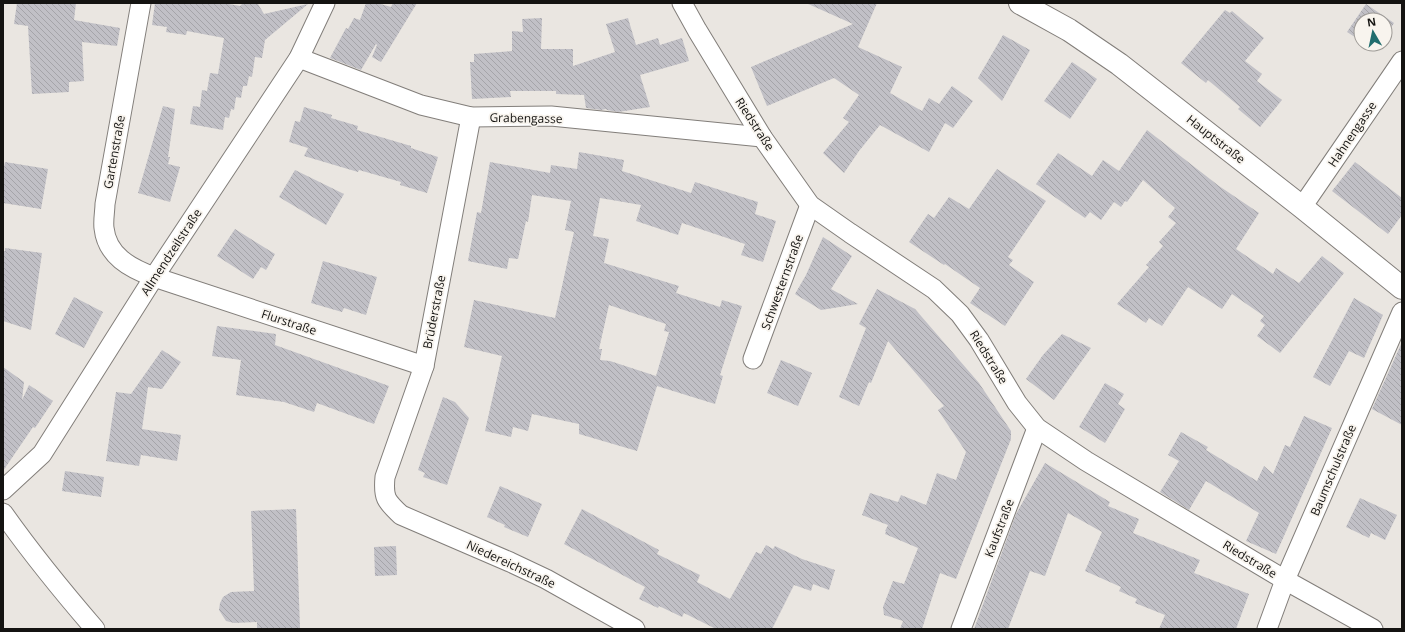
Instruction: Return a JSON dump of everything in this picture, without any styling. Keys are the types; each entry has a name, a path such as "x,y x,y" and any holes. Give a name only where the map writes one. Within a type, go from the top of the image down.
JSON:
{"street":[{"name":"Gartenstraße","path":"141,3 105,204 104,228 108,244 117,258 134,270 154,277"},
{"name":"Allmendzeilstraße","path":"3,490 42,454 154,277 299,58 325,3"},
{"name":"Riedstraße","path":"682,3 762,137 810,204 850,233 934,289 960,314 979,340 1017,403 1037,428 1086,461 1285,580 1373,629"},
{"name":"Hauptstraße","path":"1020,3 1069,30 1119,64 1302,207 1402,288"},
{"name":"Grabengasse","path":"299,58 421,105 471,117 551,116 762,137"},
{"name":"Hahnengasse","path":"1302,207 1402,61"},
{"name":"Brüderstraße","path":"387,503 383,491 385,477 424,366 471,117"},
{"name":"Schwesternstraße","path":"753,359 810,204"},
{"name":"Flurstraße","path":"154,277 424,366"},
{"name":"Baumschulstraße","path":"1267,629 1285,580 1402,312"},
{"name":"Kaufstraße","path":"960,629 1037,428"},
{"name":"Niedereichstraße","path":"387,503 401,515 546,579 635,629"},
{"path":"3,513 26,545 95,629"}],"building":[{"path":"17,3 76,3 74,20 120,28 117,46 82,42 84,81 69,82 69,92 32,94 28,26 14,24"},
{"path":"155,3 223,3 240,6 243,3 251,3 258,4 264,14 308,4 265,40 262,58 255,57 252,77 249,76 247,86 243,86 241,98 236,97 234,110 231,109 229,118 225,117 223,130 190,124 193,106 200,107 202,90 207,91 210,73 218,74 224,38 187,31 186,35 166,32 167,27 152,25"},
{"path":"366,3 377,3 391,7 393,3 417,3 381,62 372,57 377,45 376,44 361,70 330,58 346,28 348,29 354,18 360,20"},
{"path":"806,3 877,3 858,47 902,67 890,93 922,111 929,98 939,104 952,86 973,101 953,128 945,123 929,152 880,125 844,173 823,153 849,122 843,118 859,95 834,78 767,106 751,67 853,24"},
{"path":"1366,4 1378,12 1361,12"},
{"path":"1225,10 1230,13 1232,11 1264,38 1245,61 1262,74 1257,81 1282,100 1260,127 1238,109 1240,107 1208,80 1206,83 1181,63"},
{"path":"542,18 541,49 573,49 573,66 615,52 606,24 628,18 636,45 658,38 660,45 682,38 689,61 640,75 650,107 618,112 606,109 601,110 586,108 584,95 556,94 556,91 510,91 511,97 472,99 470,62 474,62 474,54 512,51 512,31 523,32 522,19"},
{"path":"1353,23 1353,36 1347,32"},
{"path":"1003,35 1030,50 1002,101 978,78"},
{"path":"1072,62 1097,79 1070,119 1044,101"},
{"path":"163,106 175,109 168,164 180,167 170,202 138,193"},
{"path":"304,107 332,115 331,118 358,126 357,130 411,146 411,148 438,157 427,193 400,185 401,182 359,170 358,172 304,156 308,148 289,142 295,121 300,122"},
{"path":"1147,130 1219,186 1259,213 1236,249 1273,274 1276,268 1299,283 1322,256 1344,273 1280,353 1257,336 1265,325 1260,321 1264,316 1232,294 1222,309 1188,287 1162,326 1149,318 1146,323 1117,304 1149,267 1146,265 1163,246 1159,242 1176,223 1168,217 1175,208 1143,180 1127,202 1125,201 1121,207 1114,202 1101,220 1090,212 1085,218 1036,184 1058,153 1092,176 1103,160 1119,171"},
{"path":"579,152 624,160 622,171 691,193 695,182 758,202 755,214 776,221 763,262 741,255 745,244 682,223 678,235 636,221 641,205 600,198 593,236 609,239 604,263 679,286 676,293 720,307 722,300 742,306 720,375 723,376 715,404 657,386 637,451 579,434 579,424 532,414 528,431 513,427 511,437 485,431 502,356 464,347 474,300 555,318 574,232 565,230 571,201 532,195 528,222 526,221 518,259 509,258 507,269 468,261 477,212 481,213 490,162 550,173 551,165 577,169","holes":["609,305 666,324 664,331 669,332 656,376 610,361 600,360 602,349 599,349"]},
{"path":"5,162 48,169 41,209 3,203 3,173"},
{"path":"1355,162 1402,198 1402,215 1388,234 1332,191"},
{"path":"997,169 1046,201 1008,257 1013,260 1009,265 1034,282 1005,326 970,303 980,288 909,242 928,214 934,218 949,197 969,209"},
{"path":"295,170 344,194 326,225 279,197"},
{"path":"235,229 275,254 266,270 261,267 253,279 217,256"},
{"path":"823,237 852,256 831,289 858,304 821,310 795,294 806,275"},
{"path":"5,248 42,253 31,330 3,321 3,251 5,251"},
{"path":"323,261 377,277 366,315 344,308 342,312 311,303"},
{"path":"877,289 915,309 979,383 1011,431 1011,439 956,579 940,573 922,629 900,629 903,621 884,615 883,607 893,581 904,584 918,548 885,534 888,525 862,515 870,493 898,502 901,495 926,505 937,473 956,480 966,452 938,410 944,406 888,341 871,383 869,382 859,406 839,397 866,328 859,324"},
{"path":"74,297 103,312 84,348 55,334"},
{"path":"1354,298 1383,315 1364,358 1349,351 1330,386 1313,377"},
{"path":"217,326 276,334 275,345 389,386 374,424 317,403 314,412 284,402 236,395 241,360 212,356"},
{"path":"1062,334 1091,348 1054,400 1026,379 1043,355"},
{"path":"1402,342 1402,425 1372,409"},
{"path":"162,350 181,362 162,389 148,387 142,429 181,435 177,461 141,455 139,466 106,461 116,392 131,394"},
{"path":"781,360 812,373 798,406 767,393"},
{"path":"3,367 24,382 22,400 29,385 53,401 3,471"},
{"path":"1105,383 1124,394 1118,404 1125,409 1105,443 1079,427"},
{"path":"443,397 455,402 469,418 447,485 423,477 425,473 418,470"},
{"path":"1304,416 1332,428 1276,554 1246,541 1259,513 1206,481 1189,510 1160,492 1179,461 1168,455 1181,432 1208,447 1206,450 1257,481 1264,466 1273,474 1285,445 1290,447"},
{"path":"1045,463 1110,502 1108,506 1139,519 1133,533 1200,560 1194,573 1249,594 1236,629 1159,629 1165,615 1135,603 1137,599 1119,591 1121,587 1085,571 1102,532 1068,513 1045,576 1030,571 1008,629 974,629 1016,514"},
{"path":"65,471 104,477 101,497 62,491"},
{"path":"500,486 542,504 528,537 504,527 505,525 487,517"},
{"path":"1360,498 1397,515 1385,540 1371,533 1369,538 1346,527"},
{"path":"296,509 300,629 257,629 257,622 234,623 226,621 219,610 223,597 231,592 254,591 251,511"},
{"path":"582,509 659,550 657,554 700,575 697,582 730,599 756,552 761,554 766,545 773,549 775,546 802,559 835,570 829,590 813,584 811,591 794,585 772,629 716,629 684,613 682,617 659,606 658,608 639,599 645,587 564,544"},
{"path":"396,546 397,575 375,576 374,547"}]}
